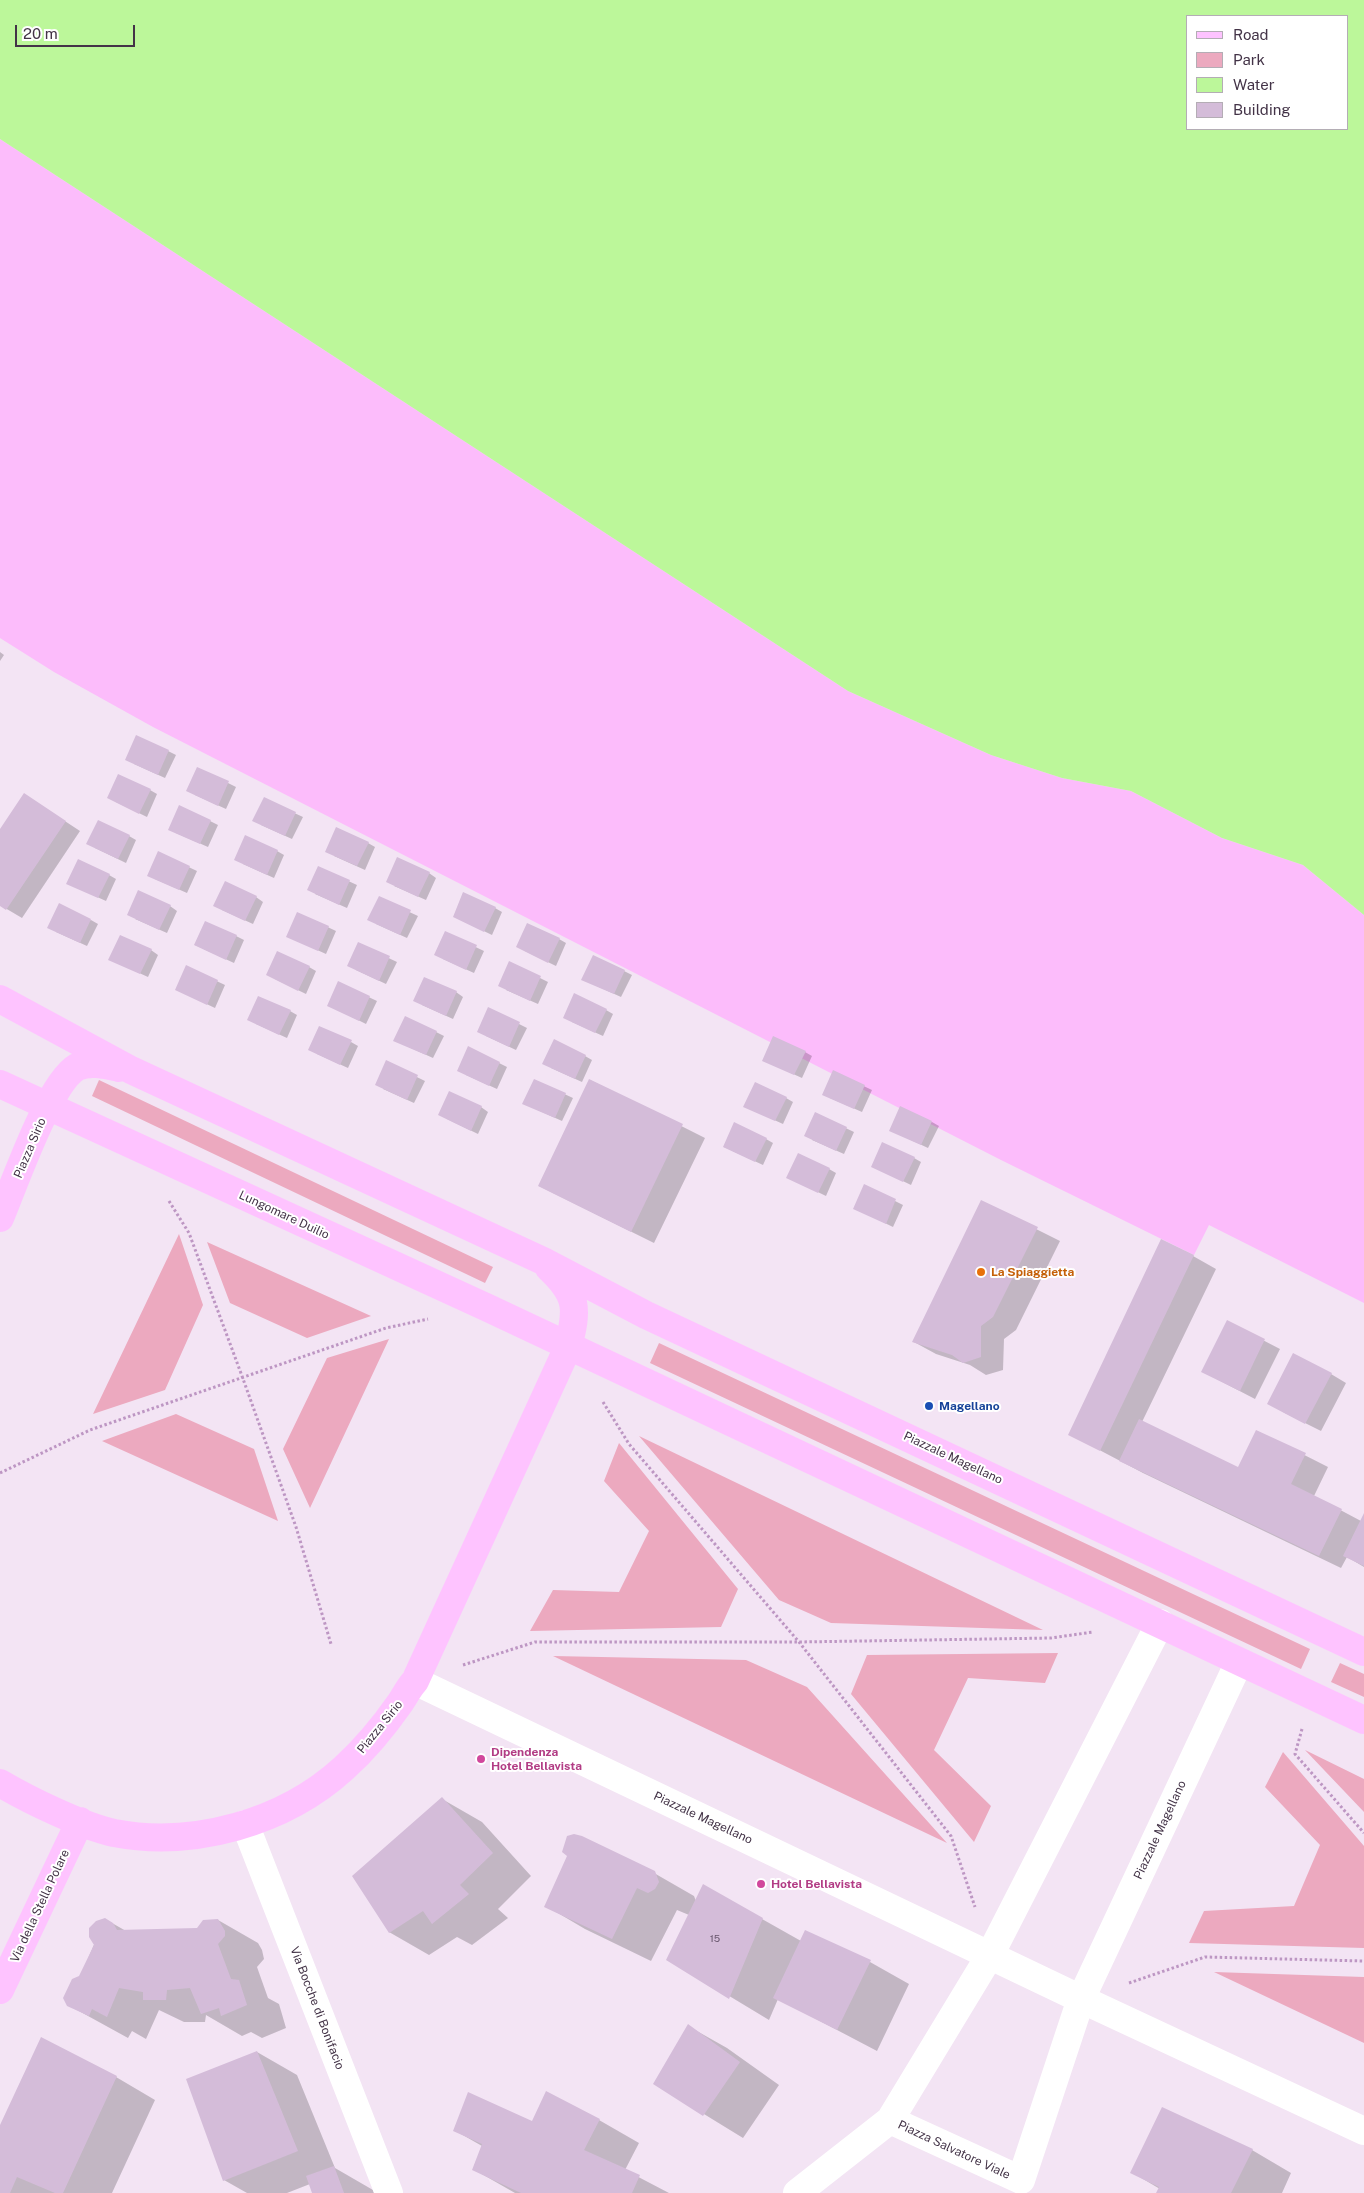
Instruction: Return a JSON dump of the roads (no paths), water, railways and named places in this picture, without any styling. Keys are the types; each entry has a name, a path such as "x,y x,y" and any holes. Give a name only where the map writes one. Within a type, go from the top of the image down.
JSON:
{"main road":[{"path":"0,999 131,1070 543,1261"},
{"name":"Piazza Sirio","path":"0,1218 48,1106 64,1080 77,1068 97,1064 131,1070"},
{"name":"Lungomare Duilio","path":"0,1084 568,1347"},
{"name":"Piazza Sirio","path":"2,1790 80,1821 114,1832 144,1837 182,1836 245,1824 295,1802 331,1779 366,1745 415,1681 568,1347 574,1324 573,1302 566,1284 543,1261"},
{"name":"Piazzale Magellano","path":"543,1261 646,1315 1364,1652"},
{"path":"568,1347 1364,1720"},
{"name":"Via della Stella Polare","path":"0,1990 80,1821"}],"street":[{"path":"990,1954 1160,1623"},
{"name":"Piazzale Magellano","path":"1081,1999 1239,1662"},
{"name":"Piazzale Magellano","path":"415,1681 1081,1999 1364,2131"},
{"name":"Via Bocche di Bonifacio","path":"245,1824 389,2193"},
{"name":"Piazza Salvatore Viale","path":"990,1954 890,2120 1023,2187 1081,1999"},
{"path":"797,2193 890,2120"}],"water":[{"path":"0,0 1364,0 1364,915 1303,865 1222,838 1131,791 1062,778 991,755 848,691 0,139"}],"place":[{"name":"La Spiaggietta","path":"981,1272"},
{"name":"Magellano","path":"929,1406"},
{"name":"Dipendenza Hotel Bellavista","path":"481,1759"},
{"name":"Hotel Bellavista","path":"761,1884"}]}
